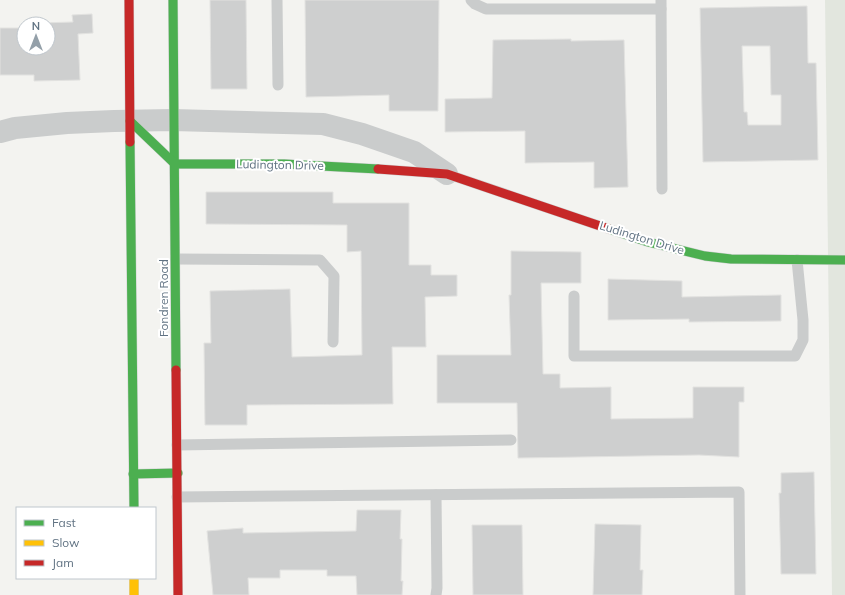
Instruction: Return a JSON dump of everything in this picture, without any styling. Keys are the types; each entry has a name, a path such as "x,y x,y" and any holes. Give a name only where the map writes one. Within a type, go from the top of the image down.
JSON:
{"main road":[{"path":"129,0 134,507"},
{"name":"Fondren Road","path":"173,0 178,595"},
{"path":"130,121 175,164"},
{"name":"Ludington Drive","path":"175,164 284,164 447,174 648,242 679,251 731,259 845,260"},
{"path":"133,474 178,473"},
{"path":"134,579 134,595"}],"street":[{"name":"Ludington Drive","path":"0,132 15,128 67,123 130,121 173,120 323,124 362,134 414,152 447,174"}],"lane":[{"path":"277,0 278,85"},
{"path":"471,0 475,4 486,8 661,5 662,189"},
{"path":"176,259 320,260 334,276 332,342"},
{"path":"574,296 574,356 795,356 803,340 803,320 797,260"},
{"path":"177,445 511,440"},
{"path":"177,497 739,492 740,595"},
{"path":"436,495 436,595"}],"shaded area":[{"path":"825,0 845,0 845,595 832,595"}],"building":[{"path":"210,0 246,0 247,89 211,89"},
{"path":"305,0 439,0 438,111 389,111 389,95 306,97"},
{"path":"807,6 808,63 816,63 818,160 703,162 700,8","holes":["742,46 770,46 771,95 781,95 781,125 748,125 747,112 744,112"]},
{"path":"92,14 93,33 78,34 80,80 34,81 34,75 0,75 0,28 16,28 16,56 56,56 56,23 73,22 72,15"},
{"path":"571,39 571,41 624,40 628,187 594,188 594,162 525,163 525,131 445,132 445,99 492,98 493,40"},
{"path":"206,192 333,192 333,203 409,203 409,265 431,265 431,275 457,275 457,296 425,297 426,347 392,347 393,404 247,405 247,425 205,425 204,343 211,343 210,291 290,289 292,357 362,355 361,251 347,252 347,225 206,224"},
{"path":"511,251 581,252 581,283 541,283 543,374 560,374 560,388 611,387 611,419 693,418 693,387 744,387 744,402 739,402 739,457 699,455 518,458 517,403 437,403 437,355 511,355 509,295 511,295"},
{"path":"608,279 682,281 682,297 781,295 781,321 689,322 689,319 608,320"},
{"path":"814,472 816,574 781,574 779,493 781,493 781,473"},
{"path":"357,510 401,510 400,539 402,539 402,595 357,595 356,576 327,576 327,570 280,570 280,578 248,578 249,595 213,595 207,531 243,528 243,533 356,531"},
{"path":"595,524 641,525 640,570 643,570 642,595 593,595"},
{"path":"472,525 522,525 523,595 473,595"}],"traffic: fast":[{"path":"173,0 176,370"},
{"path":"130,121 175,164 284,164 378,169"},
{"path":"130,142 134,507"},
{"path":"609,229 648,242 705,256 731,259 845,260"},
{"path":"133,474 178,473"}],"traffic: slow":[{"path":"134,579 134,595"}],"traffic: jam":[{"path":"129,0 130,142"},
{"path":"378,169 447,174 609,229"},
{"path":"176,370 178,595"}]}
